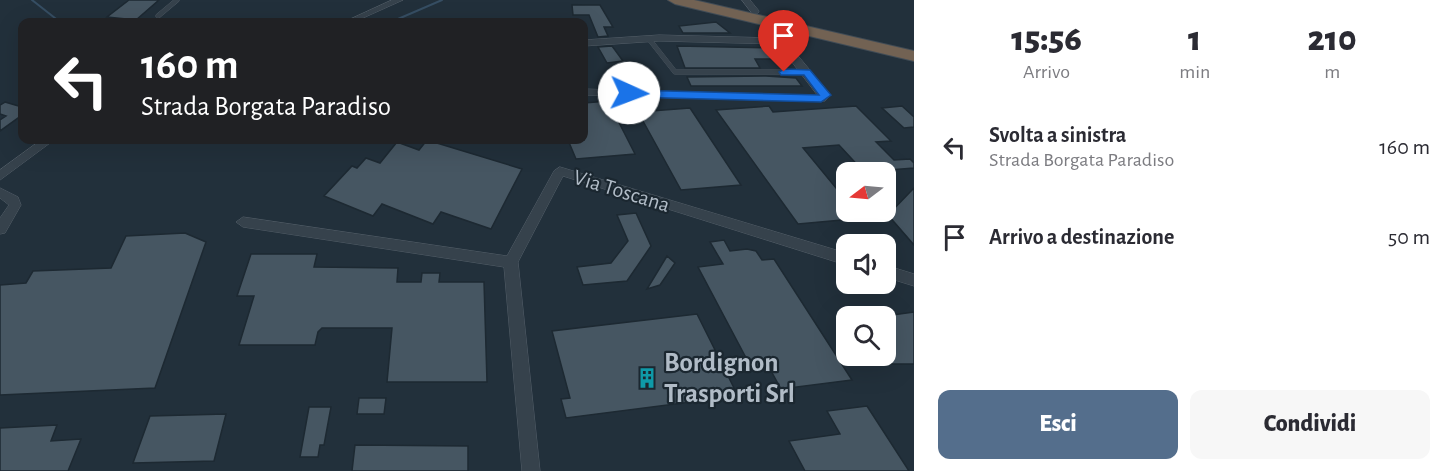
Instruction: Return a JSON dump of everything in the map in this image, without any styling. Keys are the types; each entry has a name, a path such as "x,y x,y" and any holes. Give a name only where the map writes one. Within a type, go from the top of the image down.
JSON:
{"highway":[{"path":"675,0 914,53"},
{"path":"691,0 914,53"}],"street":[{"path":"357,18 399,0"},
{"path":"746,0 755,11"},
{"path":"588,92 821,99 825,95 766,23"},
{"path":"588,43 649,39 780,41"},
{"path":"0,176 43,144"},
{"name":"Via Toscana","path":"511,262 560,171 836,256"},
{"path":"0,194 14,200 15,205 5,212 0,229"},
{"path":"243,222 511,262 531,471"},
{"path":"896,274 914,280"}],"lane":[{"path":"158,15 177,0"},
{"path":"649,39 675,72 807,72"}],"building":[{"path":"129,0 159,0 138,18 107,17"},
{"path":"572,5 600,5 613,27 604,27 608,36 598,37 589,15 573,15"},
{"path":"716,22 730,33 683,33 679,26"},
{"path":"612,46 623,61 607,63 598,47"},
{"path":"677,46 774,48 782,59 755,59 760,68 685,68"},
{"path":"636,75 647,76 650,89 601,87 600,81 639,81"},
{"path":"687,77 796,78 802,86 691,86"},
{"path":"608,101 635,154 576,159 570,144 588,144 588,103"},
{"path":"5,102 18,106 18,118 0,131 0,120 6,116 0,114 0,105"},
{"path":"769,106 773,112 856,106 891,141 876,142 894,160 910,159 914,163 914,168 896,169 896,162 855,162 839,145 803,148 836,188 836,221 798,224 716,110"},
{"path":"902,106 914,117 914,127 904,128 882,108"},
{"path":"690,108 741,185 681,190 638,112"},
{"path":"395,144 419,150 424,144 440,144 522,169 491,229 441,212 433,224 382,204 373,216 324,196 352,166 357,168 366,158 380,163"},
{"path":"914,188 914,245 894,222 896,222 896,207"},
{"path":"636,213 651,246 627,281 583,285 577,267 611,263 628,241 617,215"},
{"path":"185,233 206,242 155,388 0,395 0,285 26,283 33,271 111,268 126,236"},
{"path":"724,240 730,251 747,249 756,251 762,260 774,259 836,355 836,366 843,366 852,380 781,389 770,369 753,371 698,267 723,264 710,242"},
{"path":"251,254 317,254 314,267 398,268 397,282 421,282 422,273 440,273 439,282 484,282 487,382 387,382 392,328 322,328 318,332 315,345 239,345 254,296 237,296"},
{"path":"667,256 675,263 660,285 647,289"},
{"path":"914,312 914,364 896,364 896,314"},
{"name":"Bordignon Trasporti Srl","path":"697,314 738,396 566,418 561,399 570,398 552,331"},
{"path":"359,398 386,398 384,414 357,414"},
{"path":"867,406 909,471 805,471 789,441 840,434 827,411"},
{"path":"309,407 331,407 324,445 320,445 318,457 300,457"},
{"path":"226,414 214,461 133,463 150,416"},
{"path":"57,425 51,441 81,439 68,471 0,471 0,428"},
{"path":"355,445 468,446 468,471 352,471"}],"waterway":[{"path":"32,0 55,18"},
{"path":"400,18 442,0"}],"place":[{"name":"Bordignon Trasporti Srl","path":"647,378"}],"route":[{"path":"629,93 767,99 821,99 825,95 807,72 784,72"}]}
